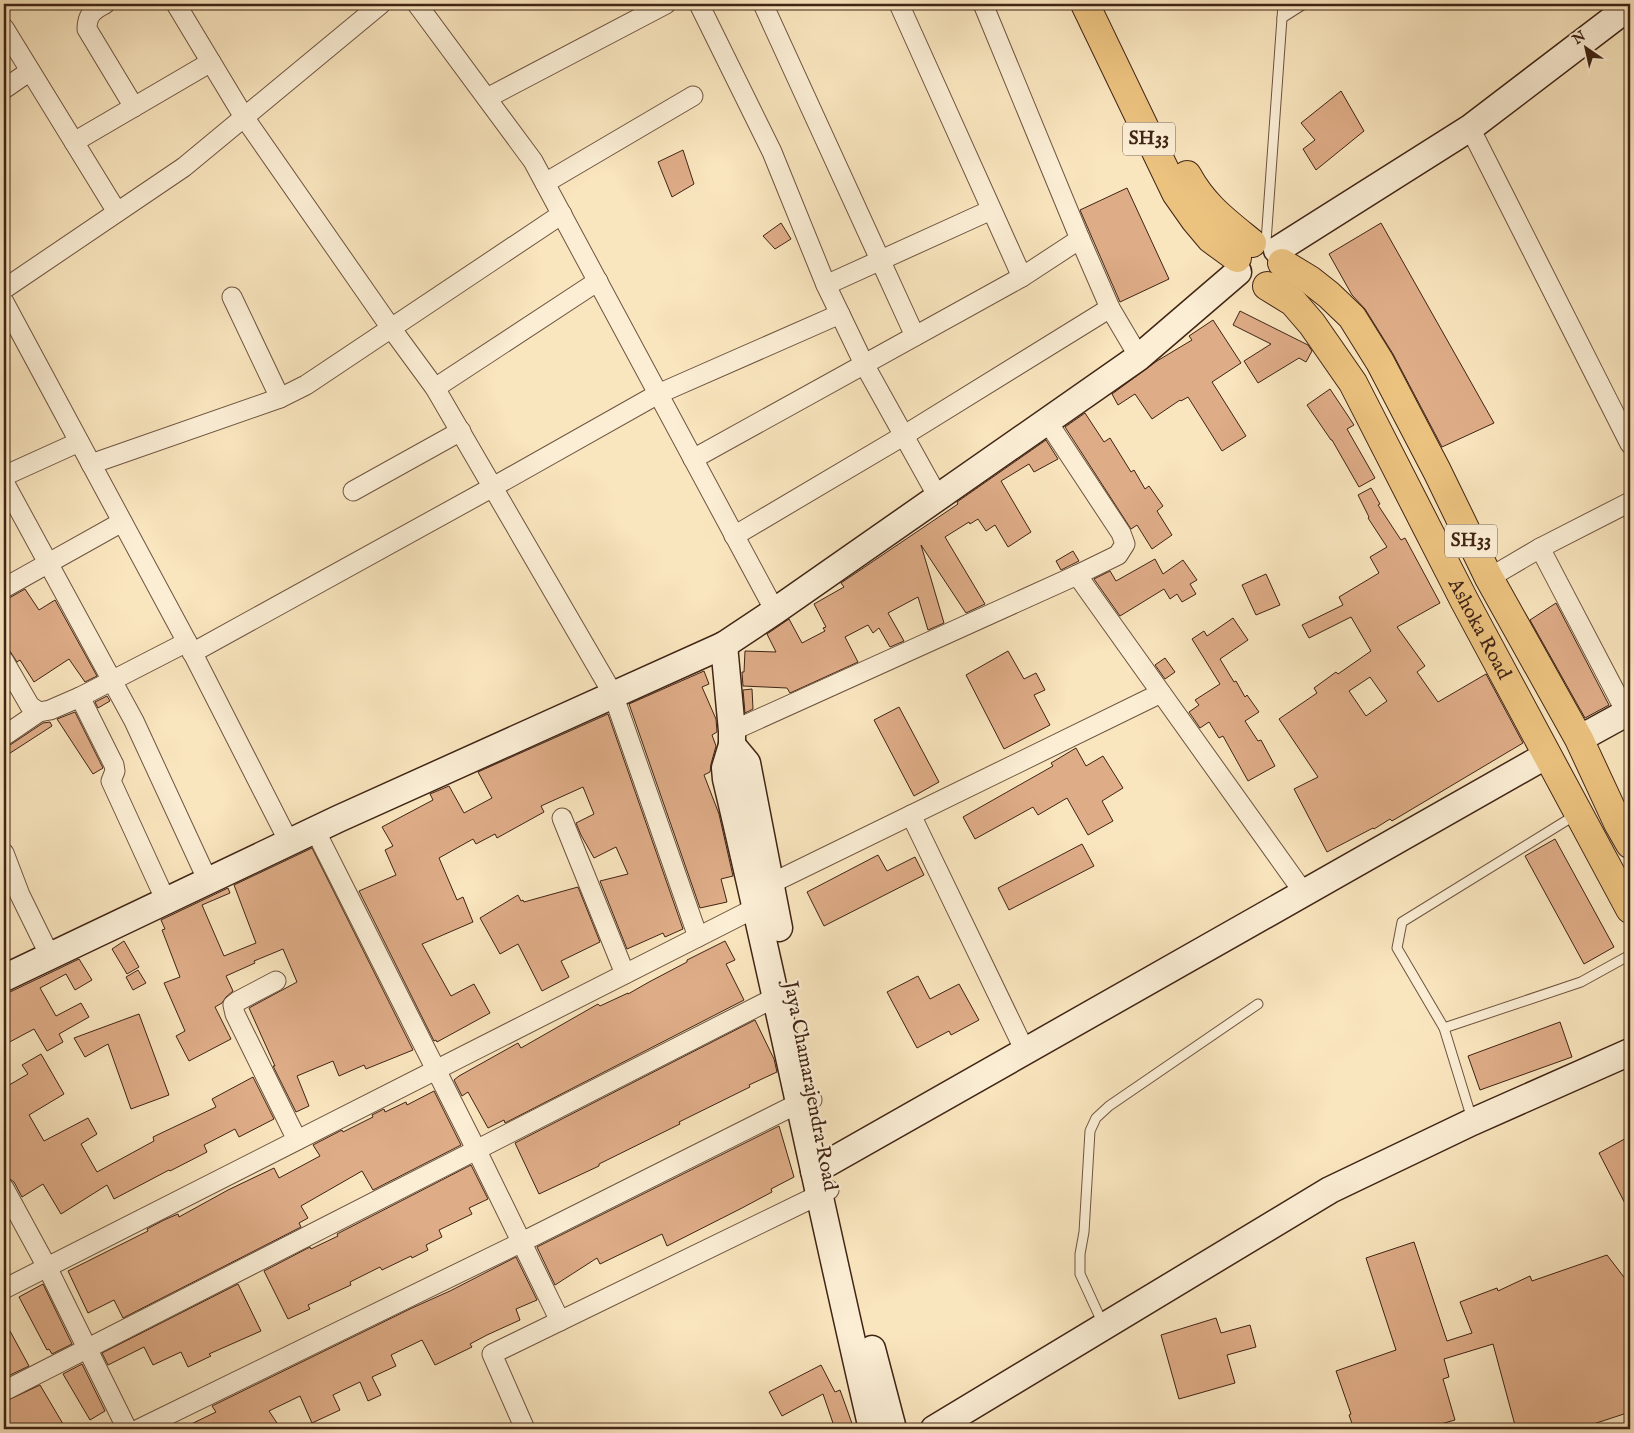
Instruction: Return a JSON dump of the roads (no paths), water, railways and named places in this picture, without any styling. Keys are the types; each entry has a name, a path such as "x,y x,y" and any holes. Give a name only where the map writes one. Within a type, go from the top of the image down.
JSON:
{"main road":[{"name":"Ashoka Road","path":"1085,4 1176,193 1195,220 1211,238 1259,255 1310,280 1352,317 1380,362 1410,418 1489,578 1579,739 1618,823 1630,844"},
{"name":"Ashoka Road","path":"1101,4 1127,61 1189,178 1215,213 1280,274 1267,286 1293,302 1312,324 1353,383 1464,600 1630,909"},
{"path":"4,978 314,830 724,645 775,612 1139,357 1259,255 1470,128 1630,6"},
{"name":"Jaya Chamarajendra Road","path":"724,645 732,738 725,768 726,779 766,897 872,1429"},
{"path":"1579,739 1629,712"},
{"path":"821,1180 1026,1051 1547,755"},
{"name":"Jaya Chamarajendra Road","path":"766,897 776,997 806,1101"},
{"path":"934,1429 1330,1190 1472,1122 1630,1052"},
{"name":"Jaya Chamarajendra Road","path":"821,1180 893,1429"}],"street":[{"path":"104,4 95,9 87,19 87,29 134,107"},
{"path":"176,4 244,118 435,388 613,694 698,937"},
{"path":"4,289 184,167 381,4"},
{"path":"417,4 533,161 775,612"},
{"path":"487,98 666,4"},
{"path":"699,4 772,152 826,285 864,364 938,497"},
{"path":"763,4 915,336"},
{"path":"899,4 1022,276"},
{"path":"983,4 1110,308 1139,357"},
{"path":"4,28 117,212"},
{"path":"74,142 211,62"},
{"path":"4,89 30,70"},
{"path":"545,183 693,96"},
{"path":"1470,128 1630,444"},
{"path":"826,285 992,210"},
{"path":"91,464 280,398 306,385 562,214"},
{"path":"693,459 1022,276 1080,239"},
{"path":"435,388 598,281"},
{"path":"232,297 280,398"},
{"path":"4,302 189,648 289,842"},
{"path":"734,536 903,436 1110,308"},
{"path":"4,736 39,712 50,710 112,680 189,648 493,487 658,394 840,314"},
{"path":"732,738 1118,555 1125,544 1121,533 1047,421"},
{"path":"353,491 461,431"},
{"path":"4,476 79,442"},
{"path":"4,482 134,721 208,881"},
{"path":"1489,578 1540,548 1630,502"},
{"path":"4,588 122,522"},
{"path":"1540,548 1629,712"},
{"path":"1076,575 1304,893"},
{"path":"4,661 30,706 39,712"},
{"path":"4,1289 698,937 911,815 1161,693"},
{"path":"80,696 114,765 115,771 111,781 166,901"},
{"path":"911,815 1026,1051"},
{"path":"562,818 625,974"},
{"path":"314,830 477,1150 560,1321"},
{"path":"4,853 20,895 50,956"},
{"path":"276,981 238,1000 233,1006 235,1014 297,1140"},
{"path":"4,1391 776,997"},
{"path":"139,1429 806,1101"},
{"path":"525,1429 492,1354 560,1321 821,1180"},
{"path":"4,1188 47,1267 126,1429"}],"lane":[{"path":"1259,255 1283,4"},
{"path":"1282,18 1304,4"},
{"path":"1472,1122 1444,1028 1397,948 1402,922 1579,812"},
{"path":"1444,1028 1581,982 1630,955"},
{"path":"1104,1326 1080,1274 1090,1131 1096,1118 1109,1106 1258,1004"}]}
